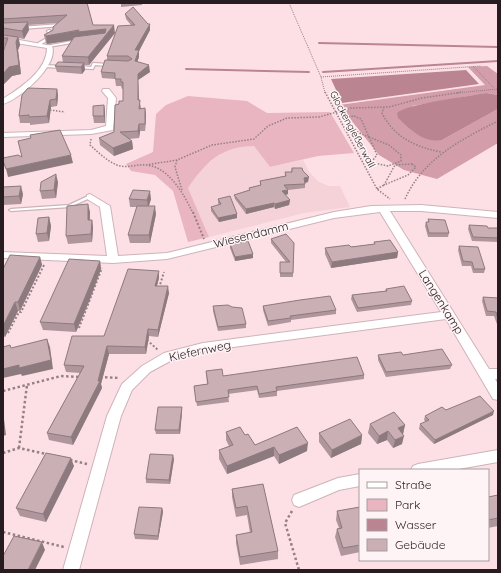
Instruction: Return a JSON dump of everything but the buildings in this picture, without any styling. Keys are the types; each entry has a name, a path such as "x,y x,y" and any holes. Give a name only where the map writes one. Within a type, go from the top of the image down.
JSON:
{"street":[{"path":"3,39 48,46 50,47 51,52 45,66 28,84 3,102"},
{"path":"3,135 91,132 110,128 112,98 106,91"},
{"path":"90,197 105,206 109,260"},
{"name":"Wiesendamm","path":"3,255 109,260 167,256 334,215 383,208 453,210 498,215"},
{"name":"Langenkamp","path":"383,208 498,395"},
{"name":"Kiefernweg","path":"71,570 114,416 127,387 135,378 168,356 203,348 449,315"},
{"path":"485,374 498,374"},
{"path":"424,469 498,456"},
{"path":"299,500 338,484 359,480"}],"lane":[{"path":"17,28 62,25"},
{"path":"39,44 52,36 49,31"},
{"path":"48,46 83,41"},
{"path":"76,67 92,68 94,64 115,65"},
{"path":"45,66 68,67"},
{"path":"10,210 70,206 90,197"}],"path":[{"name":"Glockengießerwall","path":"289,3 321,76 326,97 377,189 392,200 383,208"},
{"path":"473,66 495,89"},
{"path":"321,76 480,66"},
{"path":"91,132 90,145 115,165 127,167 177,160 212,145 254,139 268,126 287,118 310,118 351,108 384,107 415,100 484,89 498,90"},
{"path":"384,107 382,113 385,120 399,136 412,145 441,152"},
{"path":"50,110 65,112"},
{"path":"377,189 408,175 416,167 412,164 395,165 379,165 374,163 373,160 377,155 370,144 369,137 361,118 354,116 347,117 353,128 369,137 390,145 402,158 399,163 395,165 384,185"},
{"path":"405,208 406,197 413,184 441,152 498,121"},
{"path":"177,160 175,167 182,191 207,246"},
{"path":"146,165 159,169 182,191"},
{"path":"8,333 19,312 21,312 48,257"},
{"path":"79,328 90,300 92,300 109,260"},
{"path":"157,294 164,272"},
{"path":"144,337 155,349 168,356"},
{"path":"3,391 61,376 83,377"},
{"path":"98,377 135,378"},
{"path":"19,448 27,385"},
{"path":"3,454 19,448 48,455"},
{"path":"63,458 100,467"},
{"path":"299,500 285,523 299,570"},
{"path":"3,532 77,550"}],"shaded area":[{"path":"487,66 498,74 498,95 486,93 412,106 442,140 498,109 498,143 437,179 404,170 379,155 339,105 485,85 468,67"},
{"path":"241,146 254,146 270,167 303,160 309,172 319,182 329,186 340,186 350,207 304,213 209,237 188,188 201,169 227,149"}],"green space":[{"path":"188,96 247,101 267,113 330,112 354,153 318,156 270,167 254,146 232,149 223,153 201,171 188,188 209,237 188,242 173,191 155,175 131,171 126,164 153,152 156,114 166,105"}],"water":[{"path":"466,70 479,84 342,103 331,79"},
{"path":"486,93 498,95 498,109 442,140 429,140 423,138 398,118 397,113 412,106"}],"waterway":[{"path":"319,43 498,47"},
{"path":"323,72 498,61"},
{"path":"186,69 309,72"}]}
